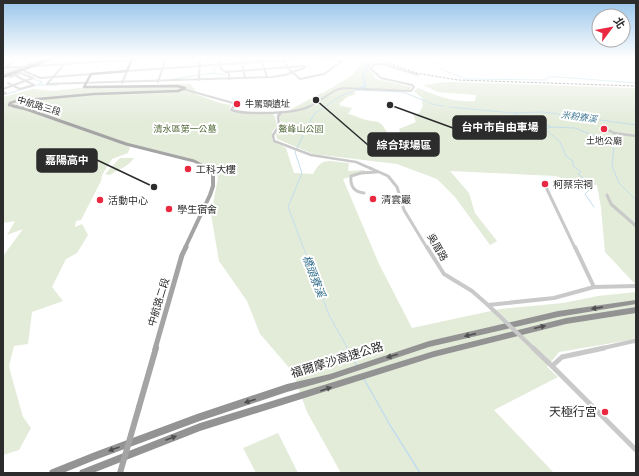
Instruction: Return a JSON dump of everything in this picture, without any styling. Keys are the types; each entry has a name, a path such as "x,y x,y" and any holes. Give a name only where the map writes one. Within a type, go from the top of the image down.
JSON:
{"highway":[{"name":"福爾摩沙高速公路","path":"53,473 190,421 287,388 330,377 429,344 558,314 636,302"},
{"path":"83,473 200,427 288,398 311,394 434,354 566,321 636,310"}],"main road":[{"path":"87,80 84,87 177,86 184,87 183,89"},
{"name":"中航路三段","path":"183,89 79,95 16,101 9,104 26,108 126,144 184,158"},
{"name":"中航路二段","path":"120,473 182,255 213,186 214,175 211,169 184,158"}],"street":[{"path":"51,80 47,84 190,80"},
{"path":"183,89 233,103 234,104 231,110 234,112 281,113 302,111 340,88 411,91 414,87 412,85 390,80"},
{"path":"3,91 13,86 27,81 34,85 20,89 13,86 8,82"},
{"name":"吳厝路","path":"281,113 278,116 279,126 274,132 274,141 311,155 353,161 388,176 397,187 404,210 440,269 450,278 472,291 488,305 552,366 636,450"},
{"path":"602,127 614,133 636,136"},
{"path":"364,193 354,191 350,179 351,176 361,173 380,172"},
{"path":"544,183 594,287"},
{"path":"607,195 611,204 636,226"},
{"path":"488,305 548,299 594,287 636,286"},
{"path":"552,366 562,357 634,341 636,342"}],"green space":[{"name":"鰲峰山公園","path":"344,80 381,80 412,87 409,90 352,88 356,94 347,97 339,104 341,106 352,108 348,114 380,123 388,134 400,132 399,129 416,122 413,115 419,113 423,106 423,99 414,91 418,88 446,98 461,101 475,101 476,95 438,92 423,85 447,82 636,88 636,285 605,252 601,208 597,185 582,184 555,176 450,171 469,193 475,213 497,241 490,245 455,197 437,179 397,164 313,154 277,139 276,134 282,127 279,116"},
{"name":"清水區第一公墓","path":"190,84 196,91 195,94 220,103 231,105 229,110 231,112 273,114 277,126 272,132 272,141 286,148 294,173 313,174 320,164 328,161 349,163 348,171 365,170 364,173 343,179 379,264 412,328 500,309 563,303 598,296 636,292 636,339 559,352 547,367 558,377 494,410 554,473 341,473 307,412 292,371 260,334 247,301 219,261 211,214 218,178 216,171 211,167 189,158 118,141 24,110 130,147 128,153 112,159 102,175 101,181 81,220 76,221 75,227 82,224 88,235 77,253 66,259 52,287 63,301 32,312 28,344 14,346 9,366 23,417 31,428 19,450 3,455 3,256 23,229 7,235 15,221 3,223 3,97 33,89 53,91 97,86"},
{"path":"120,158 134,158 126,166 110,175 105,174"},
{"path":"278,433 298,473 256,473 243,448"}],"waterway":[{"path":"37,80 42,82 38,85 57,85"},
{"name":"米粉寮溪","path":"356,90 365,86 364,80"},
{"path":"600,80 636,83"},
{"path":"3,95 37,85"},
{"name":"橋頭寮溪","path":"348,349 329,315 288,207 302,173 295,152 314,114 341,96 356,90 403,92 435,105 444,106"},
{"name":"米粉寮溪","path":"449,107 513,113 543,112 636,125"},
{"path":"514,113 525,119 535,119 551,127"},
{"path":"551,127 575,128 597,137 614,147 612,166 619,183 636,200"},
{"path":"551,127 545,129 560,142 566,156 573,161 573,166 581,172 578,174 586,180 585,183 589,190 585,194 594,207"},
{"name":"橋頭寮溪","path":"347,348 357,366"},
{"name":"橋頭寮溪","path":"364,379 390,425 420,473"}],"railway":[{"path":"464,80 636,86"}],"place":[{"name":"綜合球場區","path":"316,100"},
{"name":"牛罵頭遺址","path":"237,104"},
{"name":"台中市自由車場","path":"390,105"},
{"name":"土地公廟","path":"604,129"},
{"name":"工科大樓","path":"188,169"},
{"name":"柯蔡宗祠","path":"545,184"},
{"name":"嘉陽高中","path":"154,187"},
{"name":"清雲巖","path":"373,199"},
{"name":"活動中心","path":"100,200"},
{"name":"學生宿舍","path":"169,209"},
{"name":"天極行宮","path":"605,412"}]}
